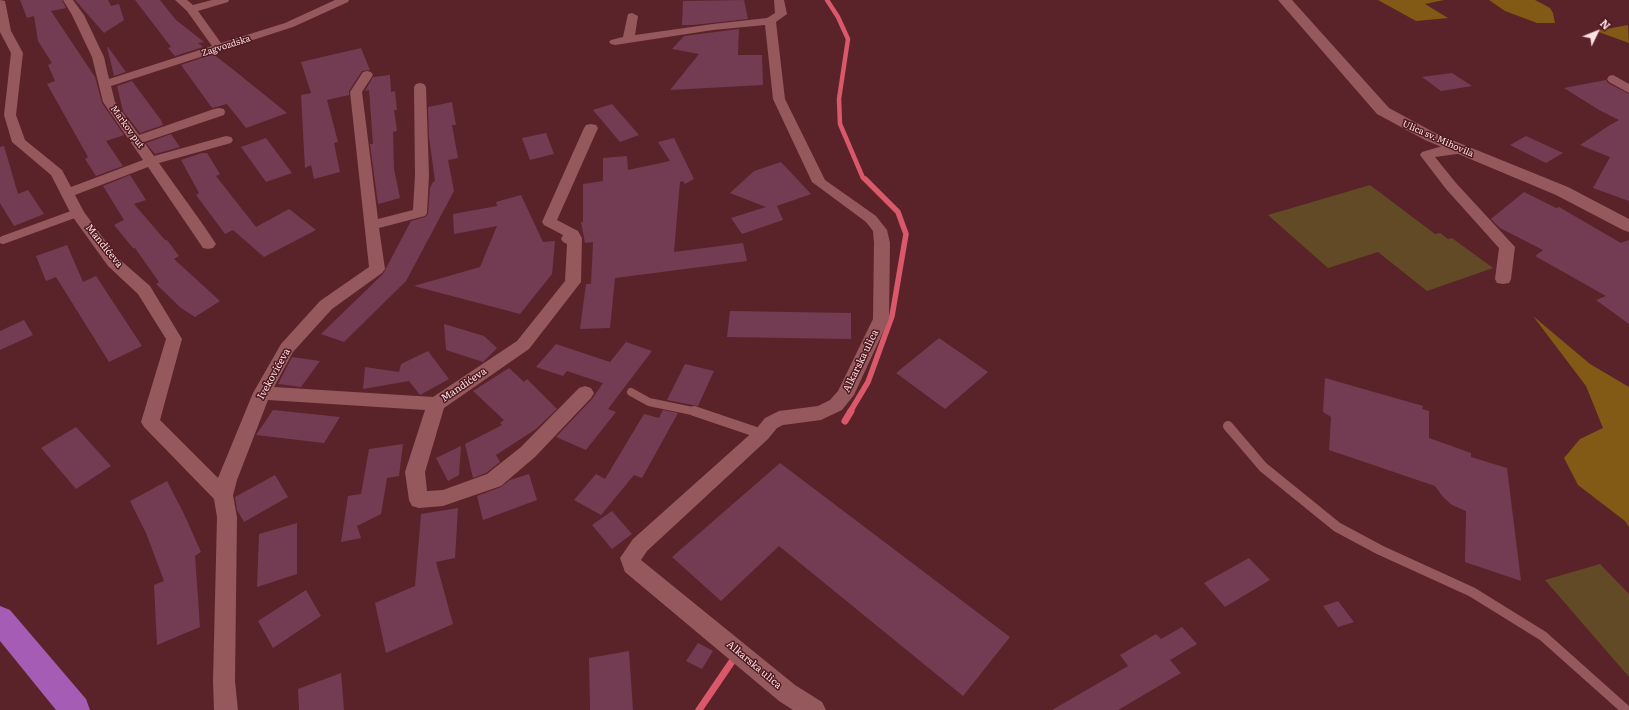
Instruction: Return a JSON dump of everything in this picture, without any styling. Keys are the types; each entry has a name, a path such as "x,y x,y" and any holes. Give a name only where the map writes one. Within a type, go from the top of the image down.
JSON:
{"highway":[{"path":"0,619 75,710"}],"street":[{"name":"Markov put","path":"68,0 78,15 98,57 109,102 152,161 208,244"},
{"path":"180,0 191,9 219,48"},
{"path":"191,9 224,0"},
{"name":"Zagvozdska","path":"105,84 289,25 344,0"},
{"path":"614,42 770,21 781,14 779,0"},
{"name":"Ulica sv. Mihovila","path":"1284,0 1382,111 1459,150 1562,191 1629,226"},
{"name":"Mandićeva","path":"0,1 5,31 17,53 10,115 20,142 56,173 77,213 113,262 144,290 174,339 150,422 222,495"},
{"path":"629,39 632,16"},
{"name":"Alkarska ulica","path":"770,21 779,99 819,182 871,219 880,230 882,243 881,319 845,395 836,405 821,413 779,418 771,423 762,434 640,545 630,558 632,564 787,693 814,710"},
{"name":"Ivekovićeva","path":"222,495 262,393 287,348 326,305 377,269 356,92 367,75"},
{"path":"1613,78 1629,89"},
{"path":"371,225 420,212 422,175 420,87"},
{"path":"136,140 219,112"},
{"name":"Mandićeva","path":"262,393 436,404 523,345 573,282 575,238 568,239 573,234 549,222 591,128"},
{"path":"67,193 152,161 226,140"},
{"path":"1459,150 1439,151 1426,154 1451,186 1508,246 1503,279"},
{"path":"436,404 415,472 419,500 443,498 494,480 528,452 585,393"},
{"path":"222,495 227,517 224,681 226,710"}],"lane":[{"path":"3,240 77,213"},
{"path":"632,392 649,402 688,409 762,434"},
{"path":"1228,426 1263,467 1337,526 1380,550 1472,592 1543,636 1626,710"}],"shaded area":[{"path":"1378,0 1444,0 1425,4 1448,18 1416,21"},
{"path":"1489,0 1535,0 1550,8 1553,13 1555,23 1537,23 1505,11"},
{"path":"1628,25 1629,43 1596,31"},
{"path":"1370,185 1435,234 1440,233 1448,239 1452,238 1493,268 1427,291 1378,252 1328,268 1268,215"},
{"path":"1533,316 1590,364 1629,387 1629,527 1625,521 1578,485 1564,458 1580,439 1603,428 1586,386"},
{"path":"1600,564 1629,594 1629,677 1545,580"}],"building":[{"path":"20,0 62,0 66,8 51,11 95,77 102,103 124,135 106,141 123,166 96,176 85,159 88,157 47,84 55,81 48,65 52,63 38,41 34,16 27,18"},
{"path":"75,0 108,0 111,6 119,4 124,20 104,33"},
{"path":"135,0 160,0 176,20 204,42 198,43 203,47 175,56 168,48 171,47"},
{"path":"744,0 748,19 682,25 683,1"},
{"path":"739,29 738,55 762,55 763,85 670,90 699,54 672,49 684,36"},
{"path":"108,47 126,72 114,76"},
{"path":"361,48 370,70 362,71 349,91 349,95 327,100 338,142 334,143 340,172 314,179 311,165 305,168 301,95 311,93 301,62"},
{"path":"213,54 287,113 246,128 227,104 212,108 181,65"},
{"path":"1452,73 1472,86 1441,91 1422,77"},
{"path":"390,75 391,92 395,91 397,110 394,110 397,131 393,132 394,169 400,198 378,204 370,144 373,144 369,90 365,91 373,77"},
{"path":"1606,80 1608,83 1629,94 1629,201 1593,188 1610,157 1580,145 1619,120 1599,110 1564,88"},
{"path":"132,81 161,120 163,125 140,133 123,111 117,86"},
{"path":"452,102 456,125 452,125 458,158 448,160 454,191 406,281 344,342 321,334 383,274 411,221 425,217 428,214 430,188 435,181 429,137 428,107"},
{"path":"612,104 639,135 620,142 593,110"},
{"path":"546,133 554,154 530,160 522,138"},
{"path":"171,134 180,147 155,154 146,143"},
{"path":"1526,136 1563,153 1546,163 1510,145"},
{"path":"266,138 292,173 266,182 241,147"},
{"path":"674,138 694,179 685,184 683,181 680,182 674,252 743,243 747,261 615,278 610,328 580,329 586,284 591,284 593,242 585,243 581,222 583,222 583,184 603,181 603,158 627,156 628,170 670,161 658,142"},
{"path":"4,146 18,194 28,190 44,214 14,226 0,203 0,147"},
{"path":"202,153 207,153 220,174 216,176 256,227 289,209 316,230 264,257 233,230 225,234 196,195 199,193 181,160"},
{"path":"781,162 811,194 777,206 783,220 742,234 731,218 766,207 730,193 754,171"},
{"path":"130,175 146,200 134,204 165,240 167,240 179,256 174,259 220,301 195,317 181,308 156,284 159,282 135,248 133,248 114,225 124,220 103,186"},
{"path":"1524,192 1556,208 1559,207 1621,243 1629,240 1629,324 1596,300 1606,296 1535,256 1543,250 1500,228 1491,219"},
{"path":"521,195 543,242 555,241 552,274 520,314 414,286 480,267 497,226 454,234 453,214 497,206 496,202"},
{"path":"67,245 83,282 96,276 142,346 109,362 56,277 46,281 36,256"},
{"path":"730,311 851,313 851,339 727,337"},
{"path":"24,320 33,335 0,350 0,331"},
{"path":"444,324 484,336 497,348 483,362 446,350"},
{"path":"939,338 988,372 945,409 896,373"},
{"path":"626,342 652,351 608,409 616,412 586,450 556,437 592,399 603,383 567,371 563,376 536,367 556,344 610,362"},
{"path":"428,351 449,379 420,395 409,381 363,389 365,367 399,372 401,364"},
{"path":"292,357 320,361 301,387 278,384"},
{"path":"685,364 714,371 698,406 667,400"},
{"path":"509,368 524,382 527,379 557,409 536,429 496,455 500,462 486,473 473,478 465,444 502,425 500,423 504,420 473,391"},
{"path":"1325,378 1423,406 1422,409 1429,411 1429,438 1471,453 1471,457 1507,468 1521,581 1465,562 1466,511 1452,505 1443,497 1435,486 1329,450 1331,417 1323,412"},
{"path":"273,410 340,417 324,443 256,435"},
{"path":"663,410 678,413 642,478 634,475 601,515 574,500 596,474 605,479 644,414 659,418"},
{"path":"76,427 111,466 76,489 41,448"},
{"path":"403,444 399,476 387,478 381,514 357,526 361,538 341,542 348,496 361,494 369,449"},
{"path":"461,446 459,475 448,481 436,458"},
{"path":"780,463 1010,637 963,696 779,546 721,601 672,557"},
{"path":"529,474 537,500 483,520 477,496 501,487 510,480"},
{"path":"275,475 288,497 244,522 237,510 235,497"},
{"path":"167,481 201,552 195,556 200,627 157,645 154,585 164,581 146,533 130,501"},
{"path":"458,508 455,558 436,562 453,624 386,653 375,603 415,586 421,514"},
{"path":"612,511 632,534 612,549 592,525"},
{"path":"297,523 297,574 257,587 259,534"},
{"path":"1249,558 1270,580 1225,607 1204,583"},
{"path":"306,590 321,616 273,648 258,621"},
{"path":"1338,601 1354,622 1338,627 1323,606"},
{"path":"1182,627 1197,644 1170,660 1181,673 1118,710 1052,710 1128,666 1120,655 1156,634 1161,639"},
{"path":"698,643 713,651 702,669 686,661"},
{"path":"629,651 633,710 590,710 589,658"},
{"path":"341,673 344,710 299,710 298,689"}],"waterway":[{"path":"827,0 838,17 848,39 839,99 840,124 863,178 866,180"},
{"path":"850,412 868,382 892,316 906,234 898,212 866,180"},
{"path":"845,421 851,411"},
{"path":"699,710 733,660"}]}
